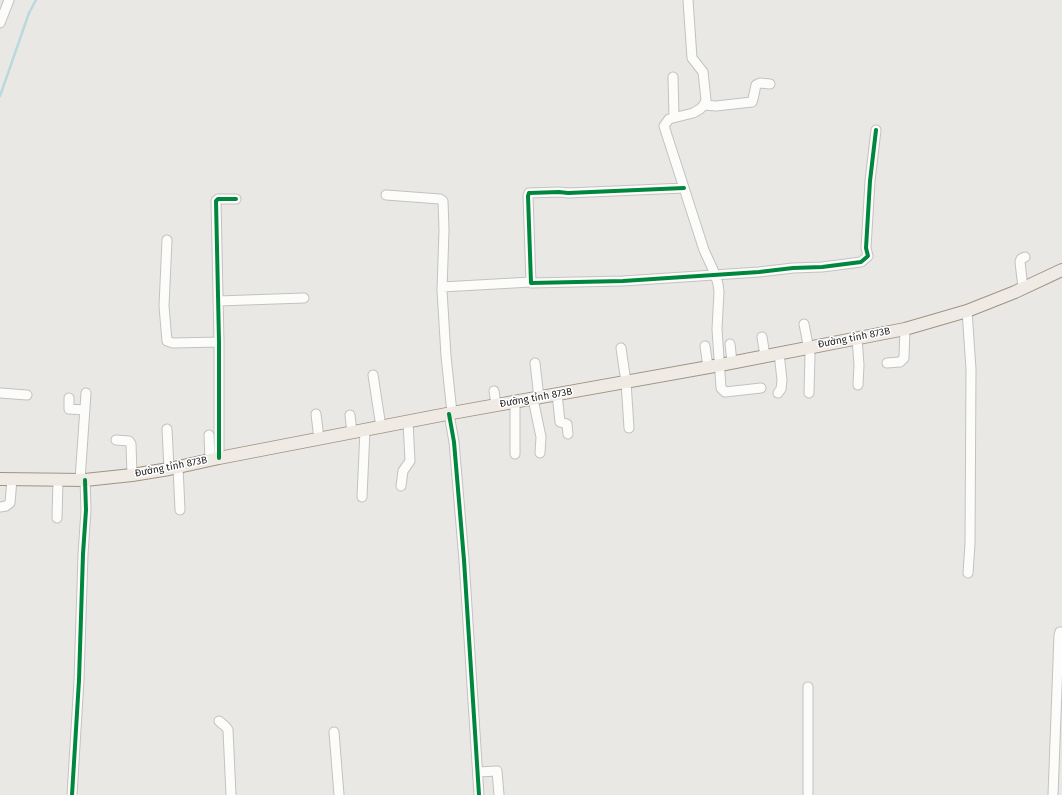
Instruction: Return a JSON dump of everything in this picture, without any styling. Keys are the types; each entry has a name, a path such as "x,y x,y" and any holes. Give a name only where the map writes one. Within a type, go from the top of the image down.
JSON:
{"main road":[{"name":"Đường tỉnh 873B","path":"0,479 82,480 132,475 496,405 714,366 905,329 967,311 1062,270"}],"street":[{"path":"0,23 9,0"},
{"path":"688,0 692,58 703,72 706,100 704,105 693,113 669,119 664,126 704,250 715,274 719,292 718,329 714,366"},
{"path":"673,77 674,117"},
{"path":"704,105 716,106 752,102 754,99 756,85 760,83 770,84"},
{"path":"442,287 531,282 533,284 623,282 822,267 861,262 867,258 866,248 870,181 876,130"},
{"path":"531,282 529,193 568,193 684,188"},
{"path":"386,195 440,199 443,201 444,230 442,287 446,356 464,560 479,795"},
{"path":"215,459 219,342 216,201 218,199 236,199"},
{"path":"167,240 164,306 167,341 173,343 219,342"},
{"path":"1023,288 1020,259 1025,257"},
{"path":"218,301 304,298"},
{"path":"967,311 971,369 970,544 968,573"},
{"path":"804,324 809,347 809,393"},
{"path":"887,362 900,362 904,358 905,329"},
{"path":"762,337 765,356"},
{"path":"857,338 859,365 858,385"},
{"path":"730,344 732,362"},
{"path":"705,346 723,391 761,388"},
{"path":"621,348 626,382 629,428"},
{"path":"778,393 781,388 782,380 779,353"},
{"path":"535,363 536,398 541,437 540,454"},
{"path":"373,375 381,427"},
{"path":"494,391 496,405"},
{"path":"0,393 27,395"},
{"path":"72,795 79,680 86,510 86,493 82,480 86,393"},
{"path":"557,394 560,422 568,424 568,434"},
{"path":"69,398 69,409 85,410"},
{"path":"515,402 515,454"},
{"path":"316,414 319,439"},
{"path":"350,415 352,433"},
{"path":"401,486 403,471 410,461 408,422"},
{"path":"168,429 180,510"},
{"path":"362,497 365,430"},
{"path":"209,435 215,459"},
{"path":"116,440 129,441 131,444 132,475"},
{"path":"0,507 6,506 10,503 12,479"},
{"path":"57,518 58,480"},
{"path":"1056,790 1059,633 1062,632"},
{"path":"808,687 808,795"},
{"path":"219,722 228,730 231,795"},
{"path":"334,732 338,795"},
{"path":"478,772 498,772 499,795"}],"waterway":[{"path":"0,96 29,13 36,0"}],"cycle path":[{"path":"684,188 568,193 529,193 531,283 623,281 822,267 861,262 868,256 866,248 870,181 876,130"},
{"path":"219,458 219,342 216,201 218,199 236,199"},
{"path":"449,414 454,442 464,560 479,795"},
{"path":"72,795 79,680 86,510 85,480"}]}
